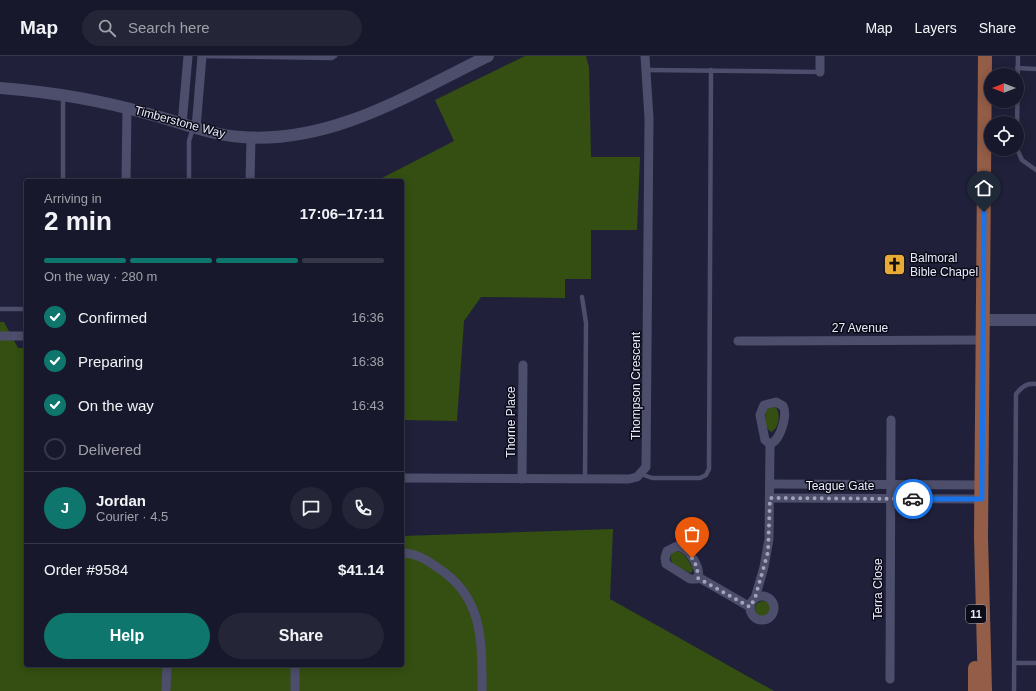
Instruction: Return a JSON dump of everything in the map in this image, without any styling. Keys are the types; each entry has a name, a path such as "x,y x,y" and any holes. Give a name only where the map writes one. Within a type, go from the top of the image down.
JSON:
{"main road":[{"name":"11","path":"985,56 982,485 985,691"},
{"name":"11","path":"975,691 976,615 982,538"}],"street":[{"path":"188,56 190,127"},
{"path":"190,127 201,56"},
{"name":"Timberstone Way","path":"0,88 63,94 126,108 190,127 234,136 251,138 294,136 331,129 373,113 488,56"},
{"name":"Thompson Crescent","path":"641,474 647,462 649,118 645,56"},
{"path":"820,56 820,72"},
{"path":"126,108 126,179"},
{"path":"250,179 251,138"},
{"path":"984,320 1036,320"},
{"path":"0,336 24,336"},
{"name":"27 Avenue","path":"738,341 983,340"},
{"name":"Thorne Place","path":"522,479 523,365"},
{"name":"Terra Close","path":"890,679 891,420"},
{"path":"755,598 763,596 771,599 774,607 773,615 766,620 758,620 751,615 750,607 755,598 768,552 770,444"},
{"path":"404,478 585,479 630,478 641,474"},
{"name":"Teague Gate","path":"770,484 982,485"},
{"name":"Teague Gate","path":"770,498 982,499"},
{"path":"404,553 419,556 430,562 445,572 468,596 477,620 481,641 482,691"},
{"path":"698,578 750,607"},
{"path":"166,691 167,667"},
{"path":"295,667 295,691"}],"lane":[{"path":"201,56 332,58 335,56"},
{"path":"1017,68 1018,56"},
{"path":"1024,68 1036,69"},
{"path":"647,70 820,72"},
{"path":"641,474 652,478 700,478 706,475 709,469 711,70"},
{"path":"62,179 63,94"},
{"path":"189,179 190,127"},
{"path":"1020,156 1022,160 1036,170"},
{"path":"582,298 586,323 585,479"},
{"path":"0,309 24,309"},
{"path":"1014,691 1016,394 1022,387 1028,384 1036,384"},
{"path":"1015,663 1036,663"}],"green space":[{"path":"525,56 586,56 589,67 591,157 640,157 637,230 591,230 591,279 565,279 565,298 481,297 464,321 457,421 404,420 404,179 379,179 454,141 435,100"},
{"path":"0,322 4,322 18,348 24,348 24,667 404,667 404,536 613,529 610,599 774,691 0,691"},
{"path":"774,406 779,416 778,424 771,432 767,428 765,414 767,408"},
{"path":"675,551 681,552 686,556 693,568 692,572 690,573 672,564 670,555"},
{"path":"763,601 770,606 771,609 766,616 763,617 756,612 755,609 760,602"}],"way so far":[{"path":"692,558 697,567 698,578 750,607 752,600 755,598 768,552 770,498 913,499"}],"place":[{"name":"Balmoral Bible Chapel","path":"894,265"}],"route":[{"path":"913,499 982,499 984,212"}]}
